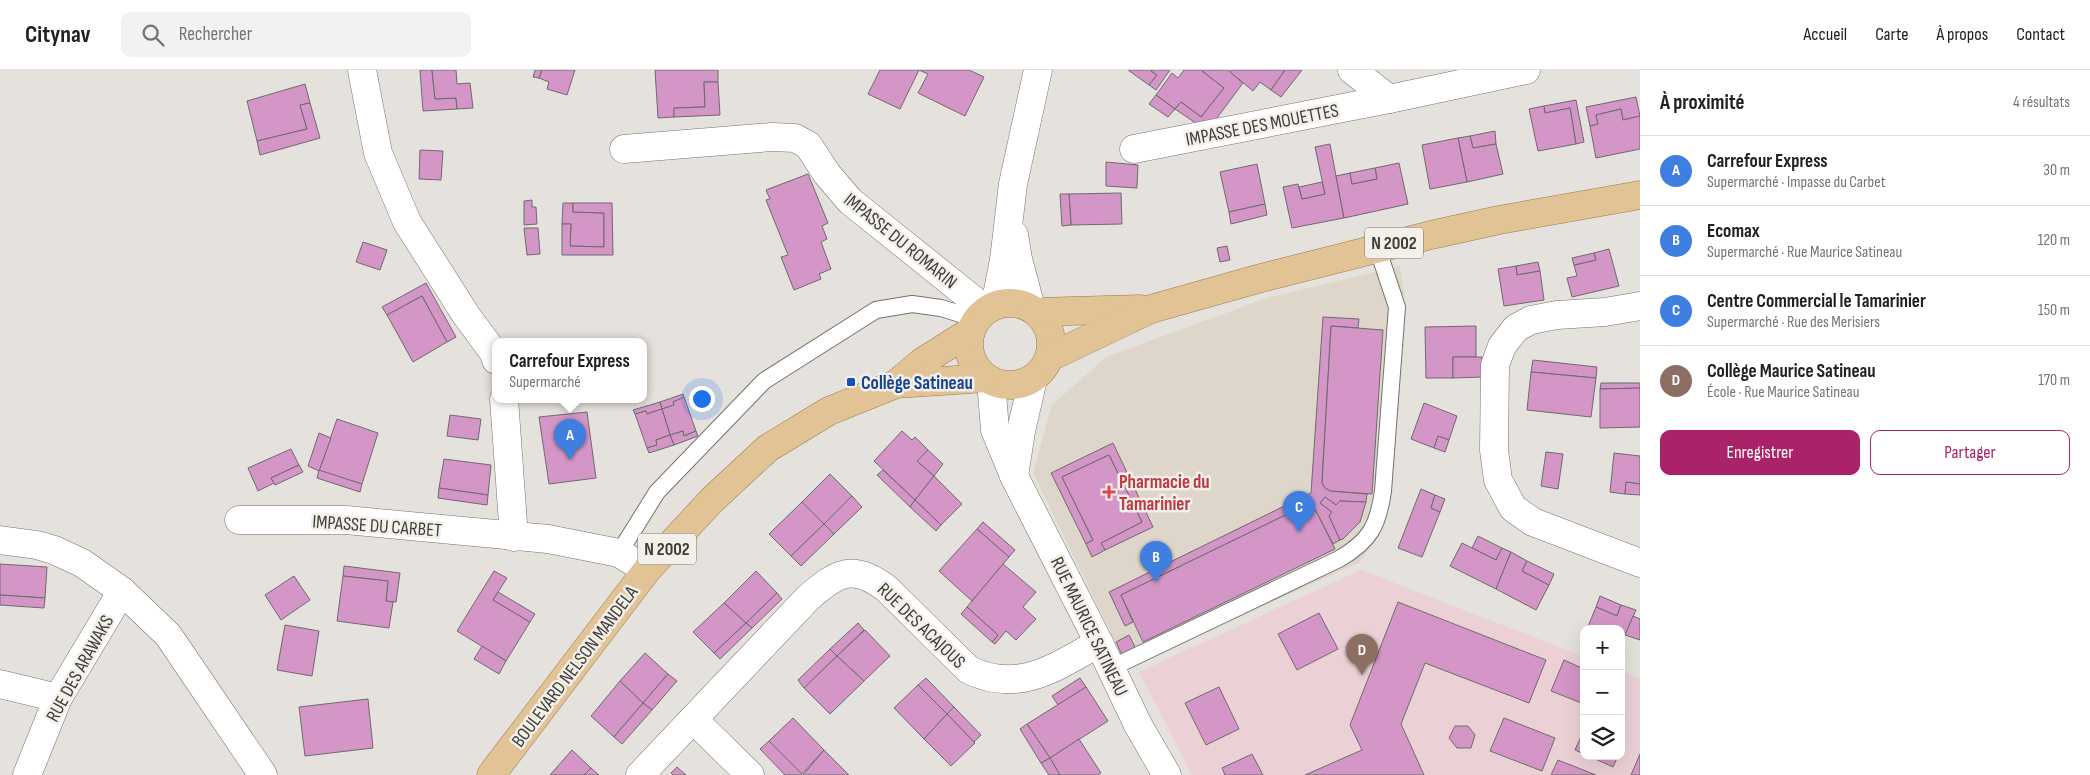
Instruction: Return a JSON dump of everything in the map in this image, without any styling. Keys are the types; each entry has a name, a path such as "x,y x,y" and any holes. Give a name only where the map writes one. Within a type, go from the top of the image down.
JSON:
{"main road":[{"name":"N 2002","path":"1050,357 1152,309 1377,247 1499,220 1640,195"},
{"path":"1007,303 1019,304 1033,310 1045,320 1050,332 1052,345 1050,357 1044,369 1033,379 1023,384 1012,386 1001,385 988,379 976,368 968,344 982,316 1007,303"},
{"name":"N 2002","path":"1033,310 1152,309"},
{"name":"BOULEVARD NELSON MANDELA","path":"491,775 646,570 712,500 768,448 829,411 896,384 982,316"},
{"name":"BOULEVARD NELSON MANDELA","path":"896,384 988,379"}],"street":[{"path":"362,70 378,153 407,222 466,315 492,350"},
{"path":"982,316 1011,211 1013,184 1038,70"},
{"path":"1352,70 1389,99"},
{"name":"IMPASSE DES MOUETTES","path":"1134,149 1526,70"},
{"name":"IMPASSE DU ROMARIN","path":"624,149 795,138 808,145 827,174 850,201 982,316"},
{"path":"1011,211 1018,259 1033,310"},
{"path":"1640,306 1604,312 1557,315 1532,320 1516,328 1502,346 1495,365 1494,450 1498,480 1513,508 1533,522 1640,563"},
{"name":"RUE MAURICE SATINEAU","path":"988,379 995,430 1014,476 1099,643 1138,725 1167,775"},
{"path":"1014,476 1021,432 1033,379"},
{"path":"504,403 514,537"},
{"name":"IMPASSE DU CARBET","path":"239,520 346,520 548,539 619,553"},
{"path":"0,540 37,545 54,550 82,563 122,591 168,634 263,775"},
{"path":"619,553 646,570"},
{"name":"RUE DES ACAJOUS","path":"640,775 807,599 822,586 837,577 849,573 862,574 872,578 887,589 969,670 984,677 1016,679 1037,676 1099,643"},
{"name":"RUE DES ARAWAKS","path":"27,775 58,698 122,591"},
{"path":"0,684 58,698"},
{"path":"693,719 750,775"}],"lane":[{"path":"1111,668 1339,559 1357,548 1368,535 1380,515 1397,307 1377,247"},
{"path":"619,553 657,492 764,381 876,310 912,304 982,316"}],"shaded area":[{"path":"1400,266 1404,293 1385,523 1360,562 1128,668 1033,473 1052,405 1106,357 1264,299"},
{"path":"1361,570 1580,655 1580,760 1625,760 1625,673 1640,679 1640,775 1192,775 1139,672"}],"building":[{"path":"420,70 432,70 435,99 456,98 457,109 423,111"},
{"path":"432,70 456,70 457,84 470,83 473,108 457,109 456,98 435,99"},
{"path":"535,70 542,70 539,78 533,77"},
{"path":"542,70 575,70 567,95 547,89 549,82 539,78"},
{"path":"655,70 718,70 718,82 704,82 705,107 674,108 674,117 658,118"},
{"path":"880,70 919,70 900,109 868,94"},
{"path":"919,70 969,70 984,77 965,116 918,93 928,74"},
{"path":"1128,70 1152,70 1157,75 1149,85"},
{"path":"1152,70 1170,70 1156,90 1149,85 1157,75"},
{"path":"1184,70 1201,70 1224,88 1201,117 1181,102 1175,109 1156,95 1172,73 1178,78"},
{"path":"1201,70 1228,70 1243,83 1214,122 1197,124 1175,109 1181,102 1201,117 1224,88"},
{"path":"1231,70 1285,70 1271,90 1260,82 1253,91 1230,72"},
{"path":"1285,70 1302,70 1281,97 1271,90"},
{"path":"704,82 718,82 720,115 674,117 674,108 705,107"},
{"path":"305,84 310,103 300,105 307,129 257,141 247,101"},
{"path":"1156,95 1175,109 1168,117 1149,104"},
{"path":"1636,97 1640,116 1623,120 1621,109 1596,115 1598,124 1590,126 1586,107"},
{"path":"1576,100 1584,142 1576,144 1570,108 1545,113 1544,106"},
{"path":"310,103 320,138 260,155 257,141 307,129 300,105"},
{"path":"1544,106 1545,113 1570,108 1576,144 1538,151 1529,109"},
{"path":"1621,109 1623,120 1640,116 1640,149 1596,158 1590,126 1598,124 1596,115"},
{"path":"1495,131 1496,144 1473,148 1470,136"},
{"path":"1470,136 1473,148 1496,144 1503,174 1467,182 1458,138"},
{"path":"1458,138 1467,182 1430,189 1422,145"},
{"path":"1330,144 1344,218 1292,228 1283,187 1298,184 1302,199 1325,194 1315,147"},
{"path":"420,150 443,151 441,180 419,179"},
{"path":"1106,162 1138,165 1137,188 1106,186"},
{"path":"1399,163 1408,204 1344,218 1336,176 1350,173 1352,184 1377,179 1375,168"},
{"path":"1257,164 1265,204 1229,212 1220,172"},
{"path":"1375,168 1377,179 1352,184 1350,173"},
{"path":"808,174 828,223 822,226 827,239 821,242 831,269 819,274 821,279 794,290 781,257 788,255 766,200 770,199 766,190"},
{"path":"1322,182 1325,194 1302,199 1299,187"},
{"path":"1121,193 1122,224 1071,225 1069,194"},
{"path":"1060,194 1069,194 1071,225 1062,226"},
{"path":"532,200 532,207 536,207 537,224 524,225 524,201"},
{"path":"563,203 573,203 573,212 604,213 604,247 570,246 571,224 562,224"},
{"path":"573,203 612,203 613,255 562,255 562,224 571,224 570,246 604,247 604,213 573,212"},
{"path":"1265,204 1267,215 1231,224 1229,212"},
{"path":"524,228 538,228 540,254 527,255"},
{"path":"363,242 387,250 380,270 356,262"},
{"path":"1227,246 1230,260 1220,262 1217,248"},
{"path":"1609,249 1619,286 1572,297 1567,278 1577,276 1574,265 1596,260 1594,253"},
{"path":"1594,253 1596,260 1574,265 1572,258"},
{"path":"1538,262 1540,271 1517,275 1516,266"},
{"path":"1516,266 1517,275 1540,271 1544,300 1504,306 1498,269"},
{"path":"426,283 456,337 447,342 422,296 387,315 382,307"},
{"path":"422,296 447,342 413,362 387,315"},
{"path":"1323,317 1359,319 1358,328 1331,326 1322,483 1325,488 1331,491 1367,494 1366,502 1340,501 1336,505 1325,497 1320,503 1332,512 1329,516 1340,540 1333,544 1316,511 1311,507 1302,507 1121,595 1133,622 1125,626 1109,592 1311,493"},
{"path":"1331,326 1383,330 1372,494 1331,491 1325,488 1322,483"},
{"path":"1476,326 1476,357 1453,357 1453,378 1426,378 1425,327"},
{"path":"1453,357 1482,357 1482,377 1453,378"},
{"path":"1533,360 1597,367 1596,378 1531,372"},
{"path":"1531,372 1596,378 1591,417 1527,410"},
{"path":"1601,383 1640,383 1640,388 1600,389"},
{"path":"1640,388 1640,427 1600,428 1600,389"},
{"path":"683,394 684,397 673,402 674,405 662,409 660,402"},
{"path":"684,397 696,431 684,436 683,431 670,435 662,409 674,405 673,402"},
{"path":"660,402 662,409 647,414 646,411 635,414 633,410"},
{"path":"1424,403 1457,416 1449,440 1438,436 1434,448 1411,439"},
{"path":"662,409 670,435 656,440 657,445 647,448 635,414 646,411 647,414"},
{"path":"587,412 596,478 549,484 539,417"},
{"path":"450,415 481,419 478,440 447,436"},
{"path":"337,419 378,433 362,484 319,471"},
{"path":"683,431 684,436 696,431 698,436 674,445 670,435"},
{"path":"902,431 912,440 915,437 928,450 917,461 934,476 915,500 874,461"},
{"path":"319,433 331,438 319,471 308,466"},
{"path":"670,435 674,445 649,453 647,448 657,445 656,440"},
{"path":"1438,436 1449,440 1445,452 1434,448"},
{"path":"1113,443 1153,527 1105,550 1101,543 1142,522 1109,455 1062,477 1093,540 1086,544 1051,473"},
{"path":"291,449 299,465 271,478 274,483 258,491 248,468"},
{"path":"928,450 943,464 934,476 917,461"},
{"path":"1546,452 1563,454 1558,489 1541,486"},
{"path":"1614,453 1640,456 1640,484 1626,482 1625,494 1610,492"},
{"path":"1109,455 1142,522 1101,543 1105,550 1092,557 1086,544 1093,540 1062,477"},
{"path":"444,459 491,465 488,495 439,488"},
{"path":"299,465 303,472 275,485 271,478"},
{"path":"319,470 362,484 360,492 317,478"},
{"path":"883,470 915,500 910,507 877,475"},
{"path":"830,474 852,496 824,524 802,502"},
{"path":"934,476 962,504 941,525 915,500"},
{"path":"1626,482 1640,484 1640,495 1625,494"},
{"path":"439,488 488,495 487,505 438,498"},
{"path":"1421,489 1435,495 1431,508 1440,512 1422,557 1398,548"},
{"path":"1435,495 1445,499 1440,512 1431,508"},
{"path":"852,496 862,507 834,534 824,524"},
{"path":"1325,497 1336,505 1340,501 1366,502 1360,522 1343,539 1340,540 1329,516 1332,512 1320,503"},
{"path":"915,500 941,525 936,531 910,507"},
{"path":"802,502 824,524 791,556 769,534"},
{"path":"1302,507 1311,507 1316,511 1335,549 1143,642 1121,595"},
{"path":"983,522 1015,550 1009,557 977,529"},
{"path":"824,524 834,534 801,566 791,556"},
{"path":"977,529 1009,557 972,601 939,571"},
{"path":"1478,536 1502,548 1496,560 1472,548"},
{"path":"1462,543 1496,560 1502,548 1511,552 1496,589 1450,566"},
{"path":"1511,552 1527,561 1522,571 1549,585 1536,610 1496,589"},
{"path":"1527,561 1554,574 1549,585 1522,571"},
{"path":"0,564 47,567 45,598 0,595"},
{"path":"1003,564 1036,592 1023,607 1036,619 1016,640 1006,631 995,644 992,642 998,635 967,607"},
{"path":"344,566 400,573 396,602 386,601 388,581 343,576"},
{"path":"494,571 507,578 493,600 530,622 506,661 457,631"},
{"path":"756,571 777,593 746,623 724,603"},
{"path":"294,576 310,600 281,620 265,595"},
{"path":"343,576 388,581 386,601 393,602 389,628 337,621"},
{"path":"498,592 535,614 530,622 493,600"},
{"path":"777,593 782,599 752,628 746,623"},
{"path":"0,595 45,598 44,608 0,605"},
{"path":"1600,596 1621,605 1617,616 1596,607"},
{"path":"1398,602 1546,660 1529,703 1425,663 1401,724 1424,775 1305,775 1362,750 1350,725"},
{"path":"724,603 746,623 714,653 693,632"},
{"path":"1621,605 1636,610 1625,635 1625,625 1589,625 1596,607 1617,616"},
{"path":"967,607 998,635 992,642 961,614"},
{"path":"1319,613 1338,649 1297,670 1278,634"},
{"path":"1633,616 1640,619 1640,640 1625,635"},
{"path":"746,623 752,628 720,659 714,653"},
{"path":"858,623 864,630 837,656 830,649"},
{"path":"285,625 319,631 312,676 277,670"},
{"path":"865,630 890,656 864,681 837,656"},
{"path":"1129,635 1136,649 1122,655 1116,642"},
{"path":"482,646 506,661 499,674 474,659"},
{"path":"830,649 837,656 804,688 798,680"},
{"path":"645,653 668,674 643,703 620,681"},
{"path":"837,656 864,681 830,714 804,688"},
{"path":"1564,660 1580,667 1580,702 1551,691"},
{"path":"668,674 677,681 652,710 643,703"},
{"path":"926,678 954,707 947,714 918,685"},
{"path":"1080,678 1086,687 1058,705 1052,696"},
{"path":"620,681 643,703 614,737 591,716"},
{"path":"918,685 947,714 924,739 894,708"},
{"path":"1086,687 1108,721 1050,758 1027,724"},
{"path":"1219,687 1239,729 1206,745 1185,703"},
{"path":"368,699 373,748 305,756 299,707"},
{"path":"643,703 652,710 622,744 614,737"},
{"path":"954,707 981,735 974,742 947,714"},
{"path":"947,714 975,743 951,766 924,739"},
{"path":"793,718 824,750 802,774 769,741"},
{"path":"1504,718 1555,738 1542,771 1490,751"},
{"path":"1027,724 1050,758 1041,763 1020,729"},
{"path":"1455,726 1468,726 1475,735 1471,748 1457,748 1449,738"},
{"path":"1079,739 1101,773 1097,775 1060,775 1050,758"},
{"path":"1580,739 1580,752 1575,750"},
{"path":"769,741 801,775 785,775 760,749"},
{"path":"572,750 591,768 584,775 550,775"},
{"path":"824,750 849,775 803,775"},
{"path":"1252,754 1263,775 1225,775 1222,768"},
{"path":"1640,754 1640,775 1631,775"},
{"path":"1050,758 1060,775 1049,775 1041,763"},
{"path":"1558,760 1596,775 1551,775"},
{"path":"1598,760 1616,760 1613,767"},
{"path":"677,767 686,775 673,775 671,773"},
{"path":"591,768 599,775 584,775"}],"place":[{"name":"Collège Satineau","path":"851,382"},
{"name":"Carrefour Express","path":"570,460"},
{"name":"Pharmacie du Tamarinier","path":"1109,492"},
{"name":"Centre Commercial le Tamarinier","path":"1299,532"},
{"name":"Ecomax","path":"1156,582"},
{"name":"Collège Maurice Satineau","path":"1362,675"}]}
